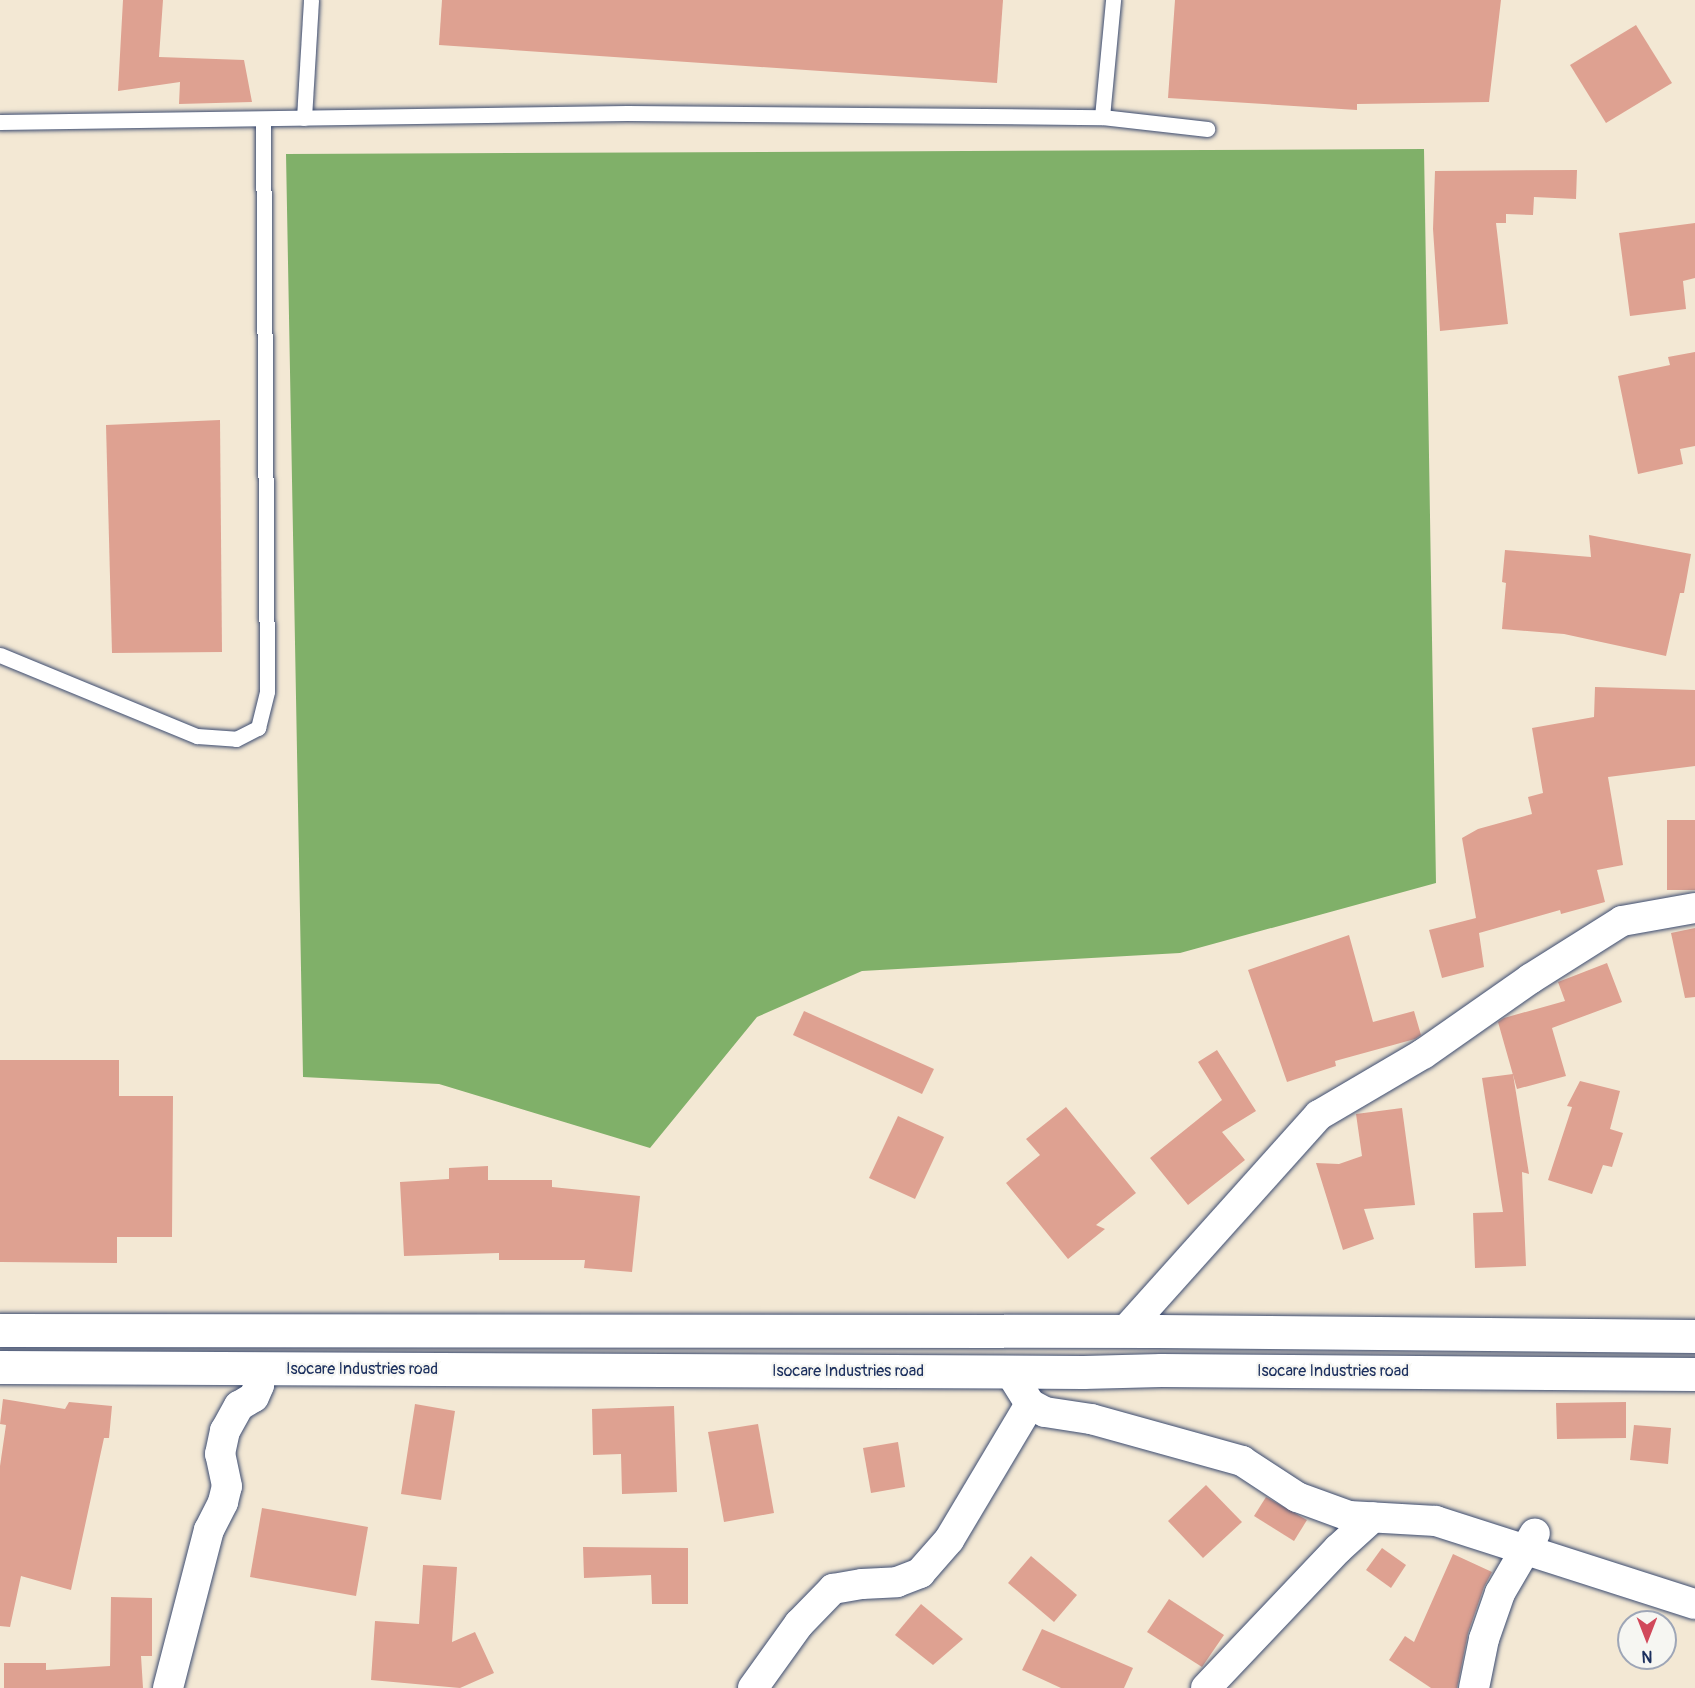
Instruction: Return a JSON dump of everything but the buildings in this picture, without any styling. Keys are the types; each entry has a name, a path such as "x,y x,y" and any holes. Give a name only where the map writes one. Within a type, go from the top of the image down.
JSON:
{"street":[{"path":"1125,1331 1319,1115 1423,1054 1530,979 1622,921 1695,908"},
{"path":"352,1329 355,1368"},
{"path":"0,1330 1125,1331 1695,1336"},
{"name":"Isocare Industries road","path":"0,1368 1010,1372 1173,1370 1695,1374"},
{"path":"168,1688 209,1530 223,1502 227,1486 220,1454 225,1431 239,1406 254,1397 260,1385 255,1369"},
{"path":"1010,1372 1030,1404 1045,1412 1091,1419 1242,1461 1297,1497 1349,1516 1436,1521 1530,1542 1695,1604"},
{"path":"753,1688 799,1624 834,1589 862,1584 897,1582 920,1574 949,1540 1030,1404"},
{"path":"1206,1688 1338,1549 1373,1517"},
{"path":"1474,1688 1484,1639 1500,1593 1530,1542"}],"lane":[{"path":"304,118 311,0"},
{"path":"1102,117 1113,0"},
{"path":"0,122 627,113 1102,117 1207,129"},
{"path":"0,655 197,736 236,739 258,728 267,691 263,119"}],"green space":[{"path":"1424,149 1436,883 1180,953 862,971 757,1017 650,1148 439,1084 303,1077 286,154"}]}
